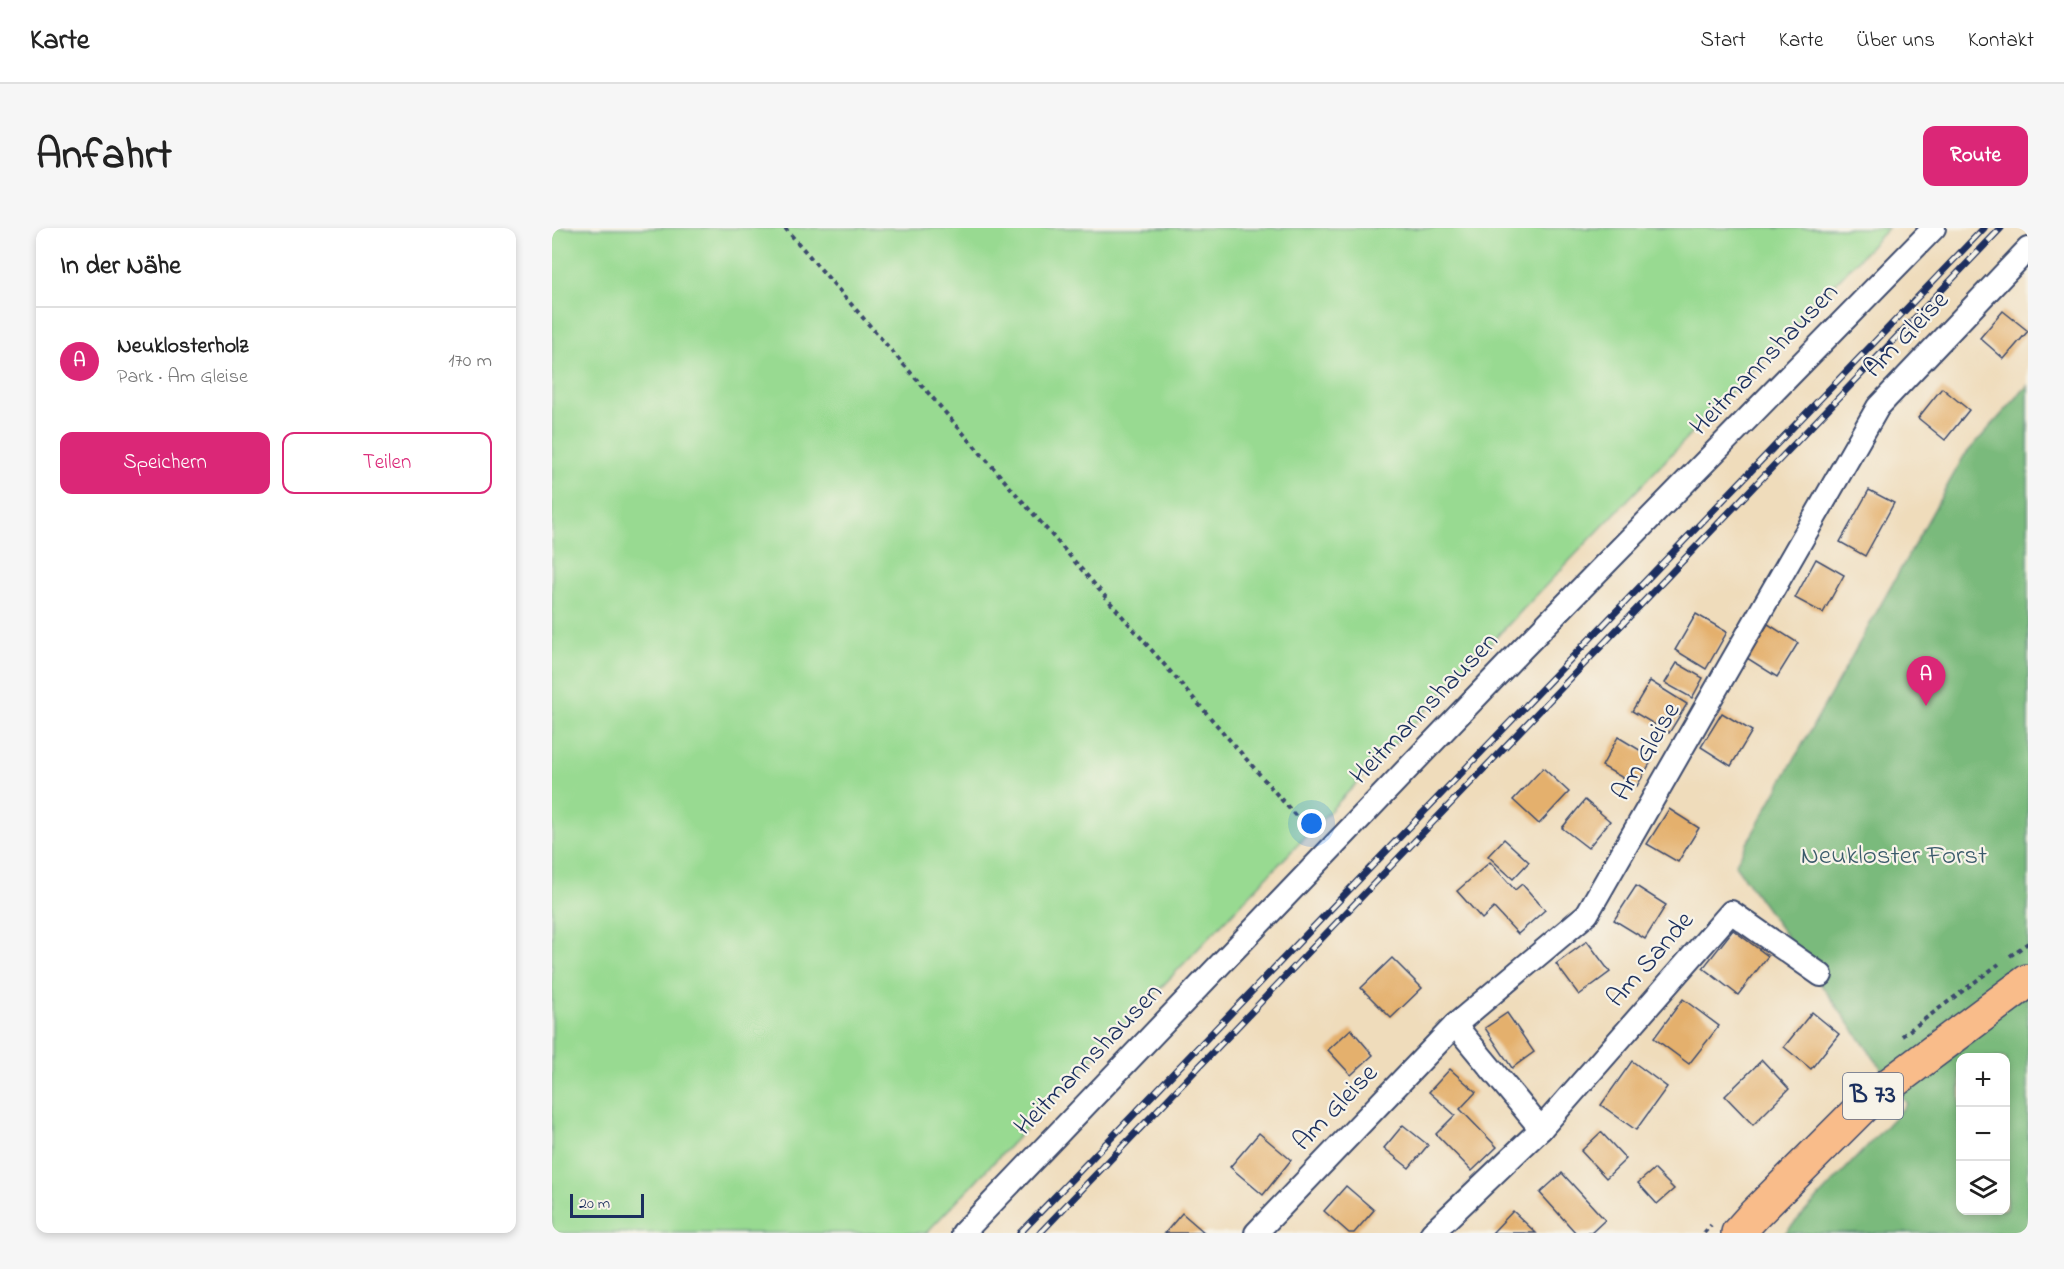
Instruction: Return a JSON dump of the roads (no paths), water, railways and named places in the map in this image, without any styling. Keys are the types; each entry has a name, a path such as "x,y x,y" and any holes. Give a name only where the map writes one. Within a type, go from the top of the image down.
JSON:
{"main road":[{"name":"B 73","path":"1738,1233 1870,1099 2028,981"}],"street":[{"name":"Heitmannshausen","path":"963,1233 1522,649 1934,228"},
{"name":"Am Gleise","path":"1256,1233 1455,1025 1587,914 1878,407 2028,249"},
{"name":"Am Sande","path":"1432,1233 1541,1129 1731,912 1821,975"},
{"path":"1455,1025 1541,1129"}],"railway":[{"path":"1020,1233 1984,228"},
{"path":"1040,1233 2001,228"}],"place":[{"name":"Neuklosterholz","path":"1926,706"}],"park label":[{"name":"Neukloster Forst","path":"1894,856"}]}
